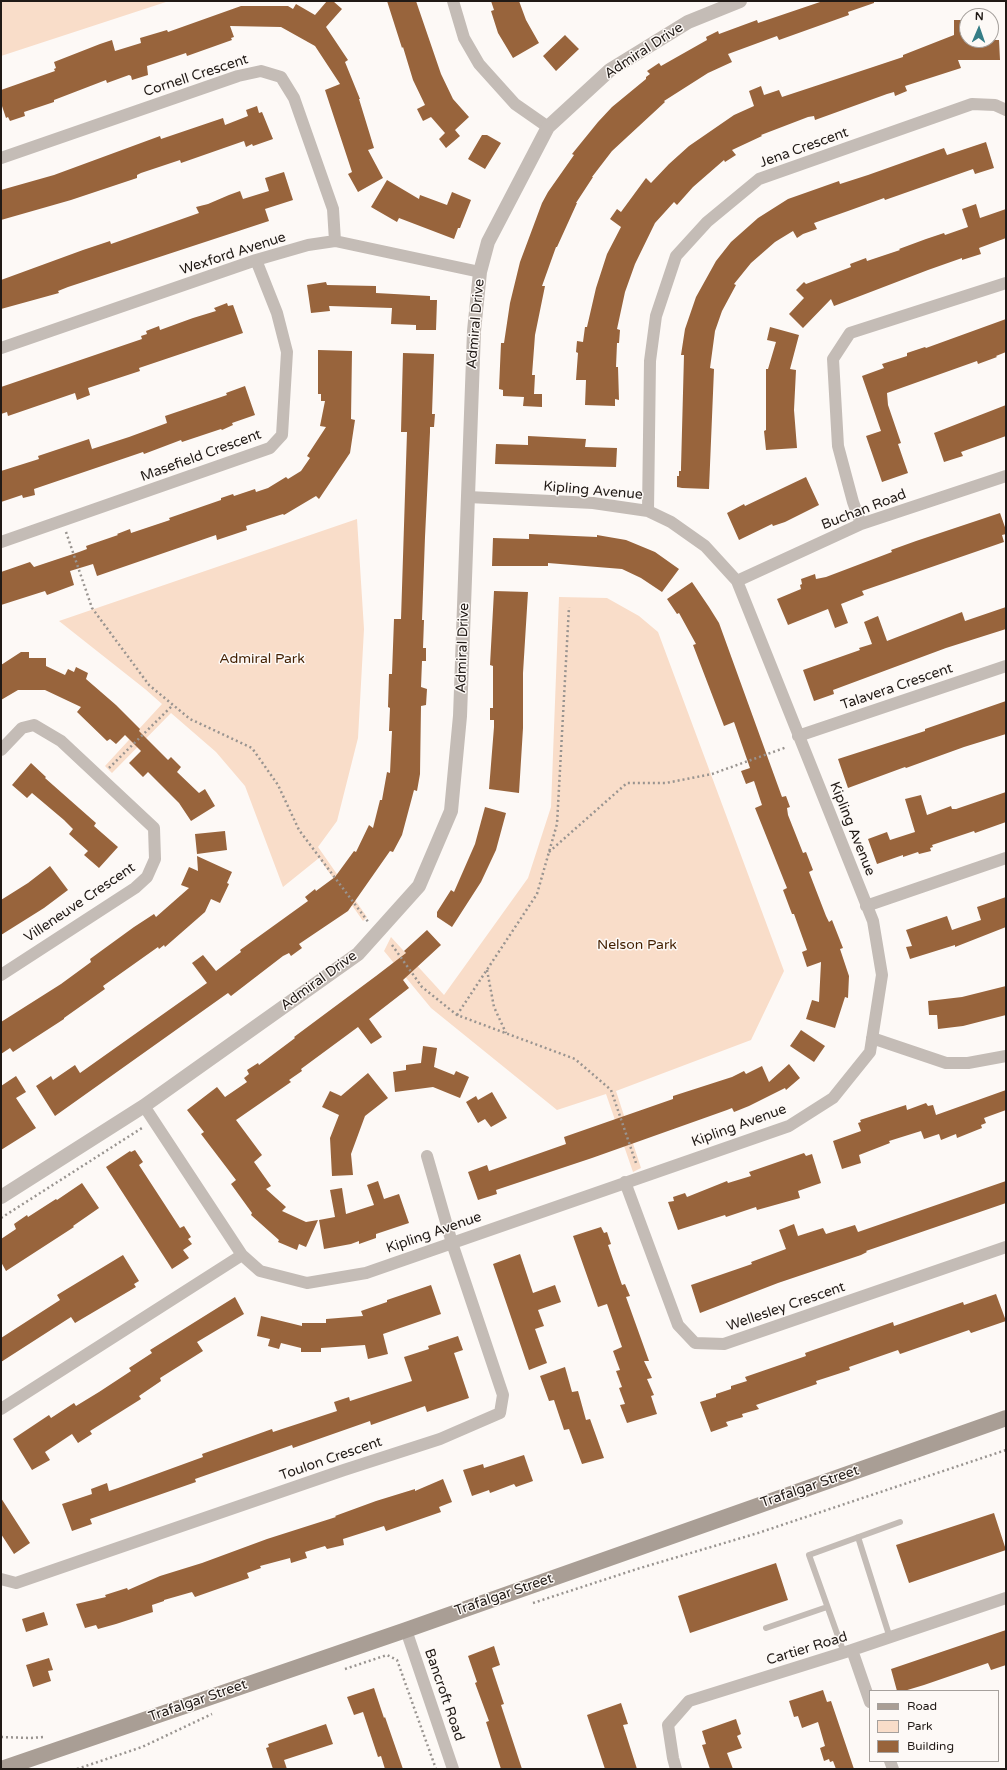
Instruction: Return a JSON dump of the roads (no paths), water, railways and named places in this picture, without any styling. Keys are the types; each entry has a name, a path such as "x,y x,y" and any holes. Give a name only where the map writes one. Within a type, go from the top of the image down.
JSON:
{"main road":[{"name":"Trafalgar Street","path":"1,1768 406,1630 1006,1418"}],"street":[{"path":"453,1 464,38 479,64 515,104 548,128"},
{"name":"Admiral Drive","path":"1,1197 144,1106 358,954 419,886 451,811 460,716 474,331 480,272 488,242 548,128 610,70 688,22 740,1"},
{"name":"Cornell Crescent","path":"1,158 238,76 261,71 281,77 294,98 333,209 335,241"},
{"name":"Jena Crescent","path":"648,511 650,361 656,316 676,256 707,222 759,179 972,104 995,105 1006,110"},
{"name":"Wexford Avenue","path":"1,348 256,260 308,245 335,241 480,272"},
{"name":"Masefield Crescent","path":"1,542 270,448 282,435 287,352 277,313 256,260"},
{"path":"861,524 853,502 838,446 833,360 850,333 1006,283"},
{"name":"Buchan Road","path":"737,581 861,524 1006,476"},
{"name":"Kipling Avenue","path":"144,1106 242,1255 260,1271 307,1283 366,1273 789,1126 833,1098 870,1052 882,975 873,922 737,581 705,546 671,522 648,511 593,504 468,497"},
{"name":"Talavera Crescent","path":"798,736 1006,666"},
{"name":"Villeneuve Crescent","path":"1,750 22,728 34,725 61,741 154,828 155,859 147,877 135,888 1,975"},
{"path":"866,906 1006,858"},
{"path":"872,1038 946,1063 968,1064 1006,1056"},
{"path":"427,1156 452,1243"},
{"name":"Wellesley Crescent","path":"625,1182 678,1325 695,1343 724,1344 1006,1247"},
{"name":"Toulon Crescent","path":"1,1579 16,1583 344,1470 440,1439 500,1413 503,1395 452,1243"},
{"path":"1,1409 242,1255"},
{"name":"Cartier Road","path":"676,1769 672,1758 668,1725 689,1700 848,1652 1006,1598"},
{"name":"Bancroft Road","path":"406,1630 453,1769"},
{"path":"848,1652 869,1700"}],"lane":[{"path":"848,1652 828,1606 809,1555 900,1522"},
{"path":"858,1537 890,1638"},
{"path":"766,1628 828,1606"}],"park label":[{"name":"Admiral Park","path":"262,659"},
{"name":"Nelson Park","path":"637,945"}]}
